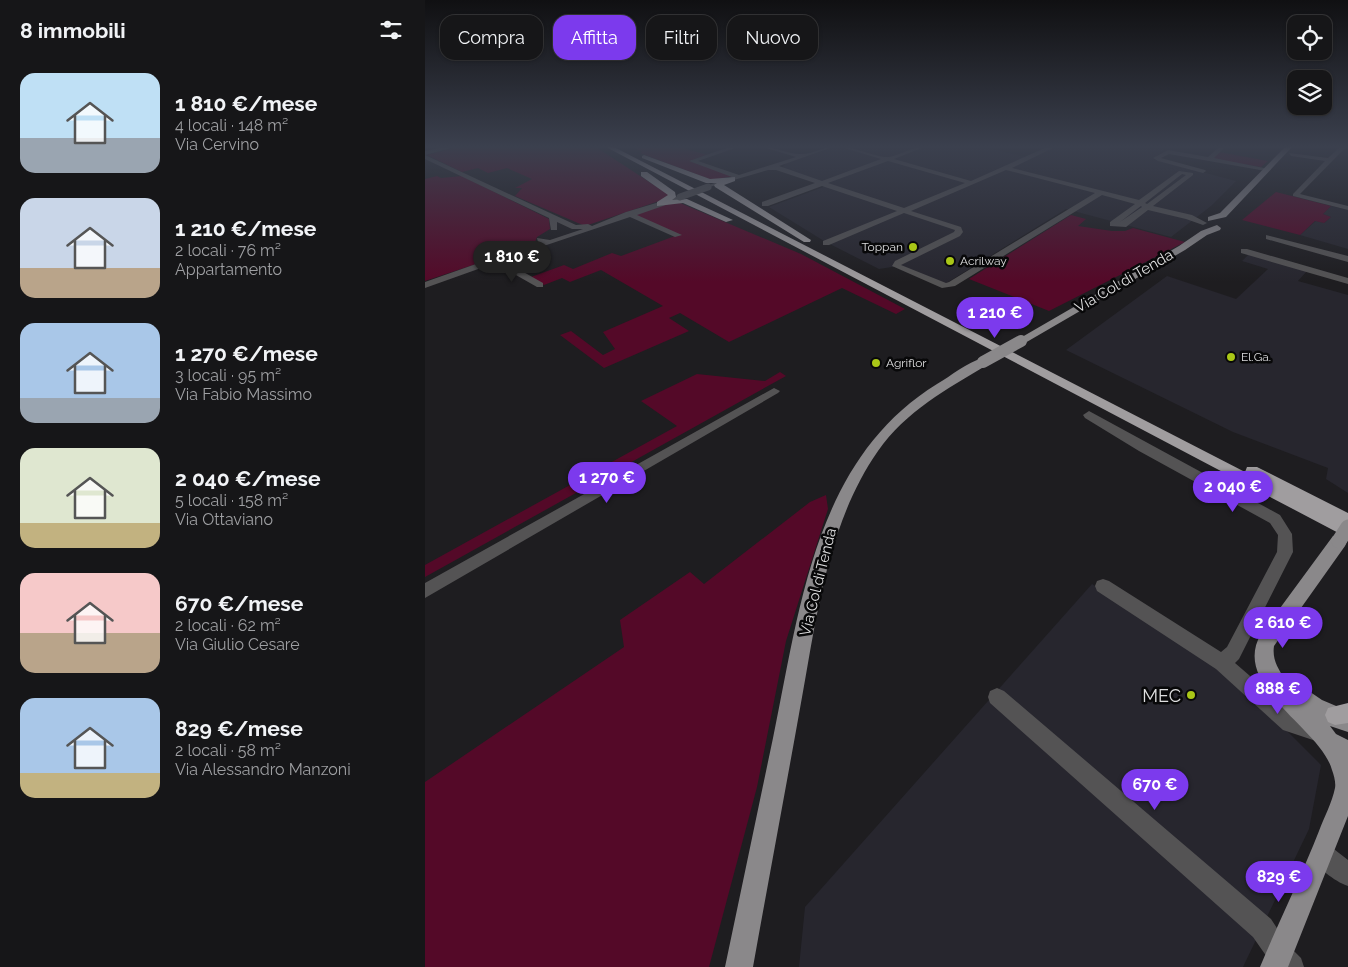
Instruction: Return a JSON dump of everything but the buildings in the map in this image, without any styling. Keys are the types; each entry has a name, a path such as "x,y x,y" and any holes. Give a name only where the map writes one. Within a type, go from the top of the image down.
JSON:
{"highway":[{"path":"660,204 672,197 669,192"},
{"path":"702,192 827,253 1310,512 1321,524 1346,535"},
{"path":"706,192 1348,520"},
{"path":"729,192 827,253"},
{"path":"660,204 684,201 827,253"},
{"path":"1299,495 1325,502 1348,514"}],"main road":[{"name":"Via Col di Tenda","path":"739,967 815,581 832,524 852,479 881,439 909,410 939,388 1183,248 1206,224 1221,221 1246,192"},
{"path":"1206,224 1221,221"},
{"path":"1334,743 1282,693 1270,671 1264,650 1266,642 1281,625 1346,535"},
{"path":"1270,671 1295,694 1316,708 1344,717"},
{"path":"1282,963 1347,786 1334,743 1319,728 1321,719 1324,716 1344,717"}],"street":[{"path":"502,192 578,227 628,214 678,236"},
{"path":"539,243 539,237 581,231 694,192"},
{"path":"765,204 797,192"},
{"path":"849,192 959,231 957,234 896,265 942,285 952,284 1100,192"},
{"path":"827,253 904,210 948,192"},
{"path":"1100,192 1189,217 1206,224"},
{"path":"1153,192 1113,224 1123,225 1167,192"},
{"path":"1298,192 1295,195 1348,208"},
{"path":"1339,206 1348,198"},
{"path":"425,285 539,243 555,241 559,233 553,217"},
{"path":"1269,237 1348,259"},
{"path":"1244,251 1348,281"},
{"path":"496,260 540,285"},
{"path":"425,591 774,391"},
{"path":"1089,415 1144,448 1275,519 1285,534 1285,552 1233,653 1223,662"},
{"path":"1103,586 1223,662 1290,723 1334,743"},
{"path":"997,697 1262,928 1282,963"},
{"path":"1322,854 1348,875"}],"shaded area":[{"path":"425,192 495,192 549,219 550,229 537,237 530,246 425,281"},
{"path":"518,192 665,192 669,195 668,198 585,226 515,196"},
{"path":"810,192 1225,192 1211,206 1171,237 1066,209 945,284 898,266 879,269 824,241 769,207"},
{"path":"1276,192 1331,206 1323,214 1331,217 1324,223 1315,221 1300,235 1242,220"},
{"path":"680,203 801,254 905,309 896,314 842,288 729,342 680,313 669,318 689,331 604,368 560,335 571,331 603,355 615,349 603,332 663,306 601,270 570,282 562,278 544,285 531,277 564,265 573,269 612,253 621,256 675,236 633,214 660,205"},
{"path":"1331,206 1348,210 1348,249 1300,235 1316,221 1324,223 1331,217 1323,214"},
{"path":"1071,215 1086,219 1078,226 1112,231 1125,231 1133,228 1185,242 1049,311 969,279"},
{"path":"1249,254 1307,271 1298,281 1348,295 1348,493 1326,479 1328,468 1233,432 1066,350 1167,276 1236,299 1268,269 1242,261"},
{"path":"780,372 786,376 425,577 425,565 677,426 641,401 697,374 765,381"},
{"path":"826,495 828,509 786,641 757,787 709,967 425,967 425,782 624,647 620,620 690,572 704,584 810,502"},
{"path":"1092,584 1227,671 1321,765 1309,829 1243,967 799,967 805,907"}],"place":[{"name":"Toppan","path":"913,247"},
{"name":"Acrilway","path":"950,261"},
{"name":"El.Ga.","path":"1231,357"},
{"name":"Agriflor","path":"876,363"},
{"name":"MEC","path":"1191,695"}]}
